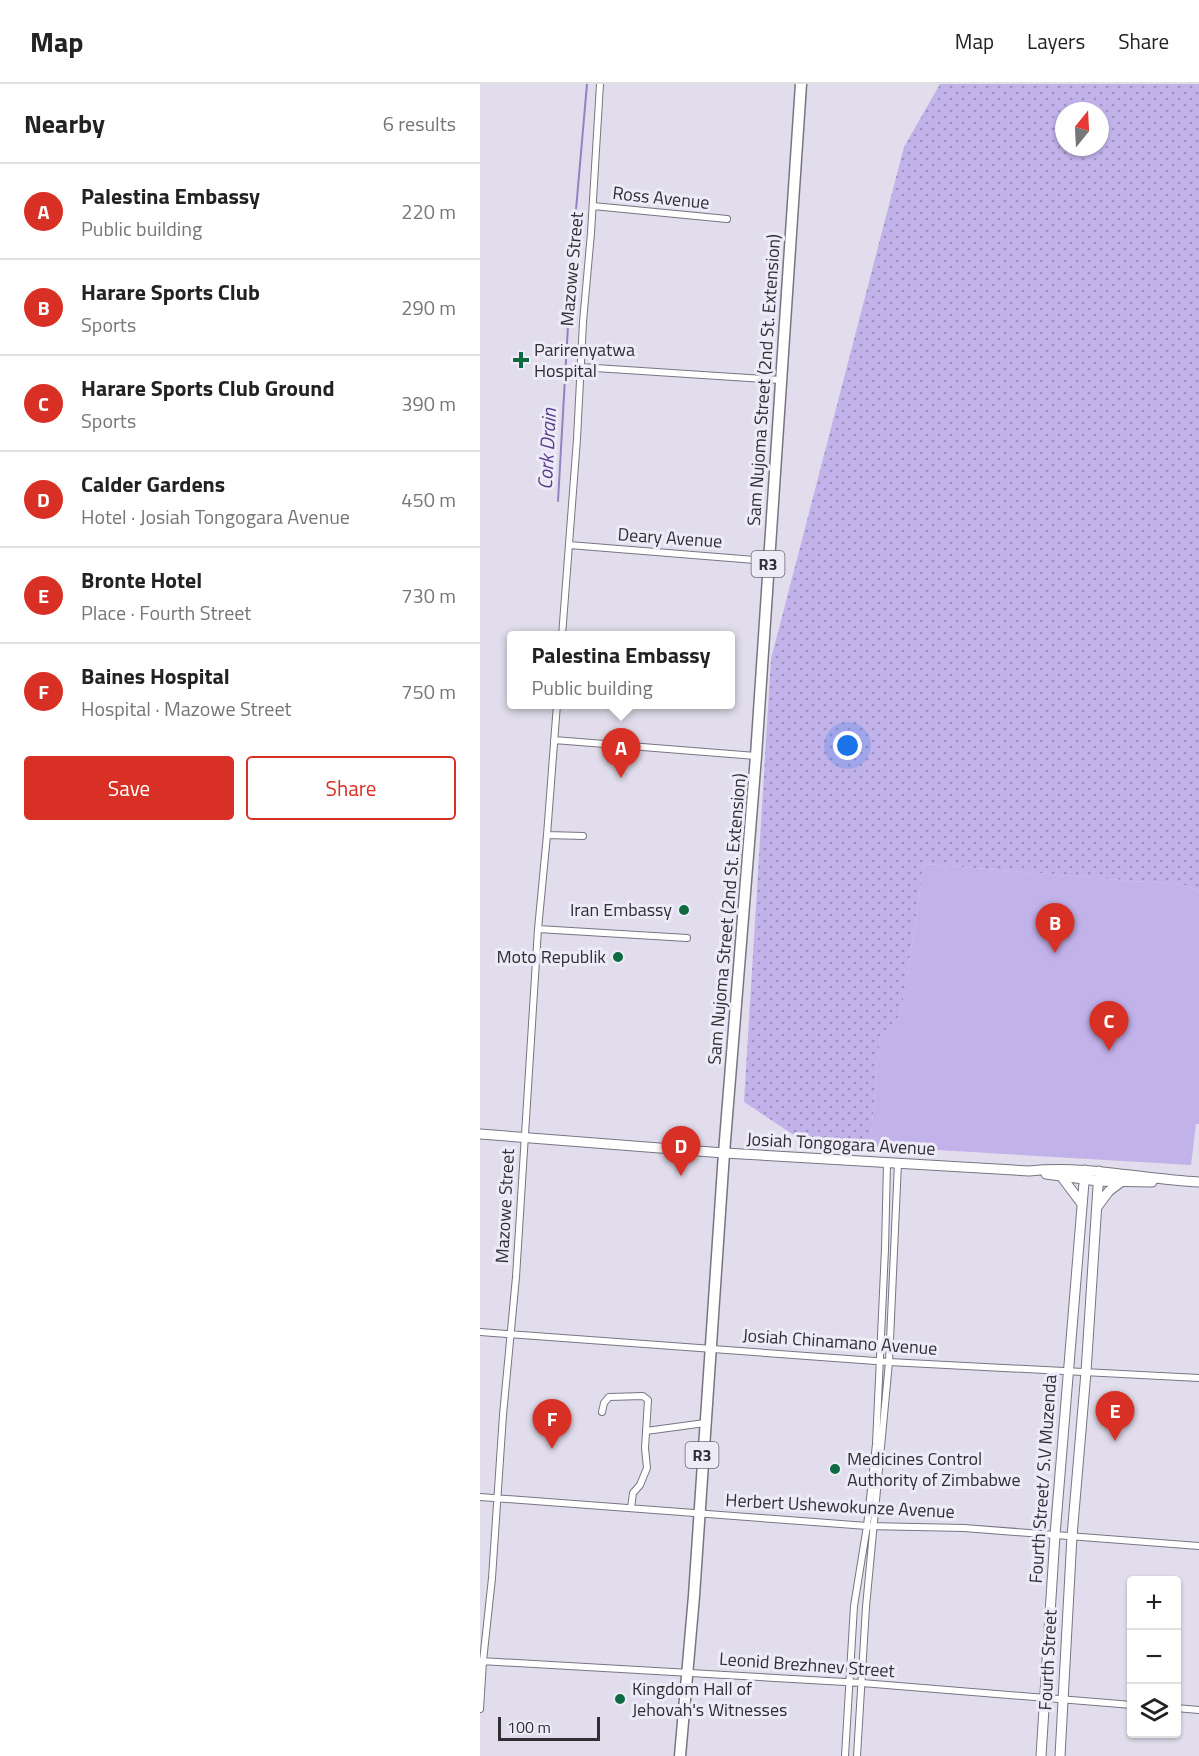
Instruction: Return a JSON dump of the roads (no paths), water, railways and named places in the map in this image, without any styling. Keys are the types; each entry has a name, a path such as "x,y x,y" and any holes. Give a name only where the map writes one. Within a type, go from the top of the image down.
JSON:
{"highway":[{"name":"Sam Nujoma Street (2nd St. Extension)","path":"680,1756 724,1153 756,756 801,84"}],"main road":[{"name":"Josiah Tongogara Avenue","path":"480,1134 724,1153 1029,1172 1052,1169 1085,1175"},
{"path":"1029,1172 1061,1176 1164,1178 1175,1181"},
{"path":"1082,1204 1085,1175"},
{"path":"1061,1176 1082,1204"},
{"path":"1098,1176 1121,1182 1199,1182"},
{"name":"Fourth Street","path":"1060,1756 1072,1536 1086,1372 1098,1176"},
{"path":"1097,1207 1109,1191 1121,1182"},
{"name":"Fourth Street/ S.V Muzenda","path":"1041,1756 1055,1535 1082,1204"}],"street":[{"name":"Mazowe Street","path":"562,631 600,84"},
{"name":"Ross Avenue","path":"593,206 727,219"},
{"path":"580,367 781,380"},
{"name":"Deary Avenue","path":"569,546 768,561"},
{"name":"Mazowe Street","path":"480,1709 481,1661 492,1578 516,1277 538,929 557,709"},
{"path":"554,740 756,756"},
{"path":"547,835 583,836"},
{"path":"538,929 687,938"},
{"path":"857,1756 876,1444 887,1163"},
{"path":"845,1756 854,1606 870,1526 889,1362 898,1163"},
{"name":"Josiah Chinamano Avenue","path":"480,1332 889,1362 1199,1378"},
{"path":"602,1412 604,1403 609,1397 643,1396 648,1400 647,1468 640,1485 633,1493 631,1508"},
{"path":"646,1431 705,1423"},
{"name":"Herbert Ushewokunze Avenue","path":"480,1497 870,1526 1072,1536 1199,1546"},
{"name":"Leonid Brezhnev Street","path":"481,1661 862,1683 1127,1705"},
{"path":"1181,1708 1199,1710"}],"waterway":[{"name":"Cork Drain","path":"573,244 587,84"},
{"name":"Cork Drain","path":"558,501 572,255"}],"place":[{"name":"Parirenyatwa Hospital","path":"521,360"},
{"name":"Palestina Embassy","path":"621,778"},
{"name":"Iran Embassy","path":"684,910"},
{"name":"Harare Sports Club","path":"1055,953"},
{"name":"Moto Republik","path":"618,957"},
{"name":"Harare Sports Club Ground","path":"1109,1051"},
{"name":"Calder Gardens","path":"681,1176"},
{"name":"Bronte Hotel","path":"1115,1441"},
{"name":"Baines Hospital","path":"552,1449"},
{"name":"Medicines Control Authority of Zimbabwe","path":"835,1469"},
{"name":"Kingdom Hall of Jehovah's Witnesses","path":"620,1699"}]}
